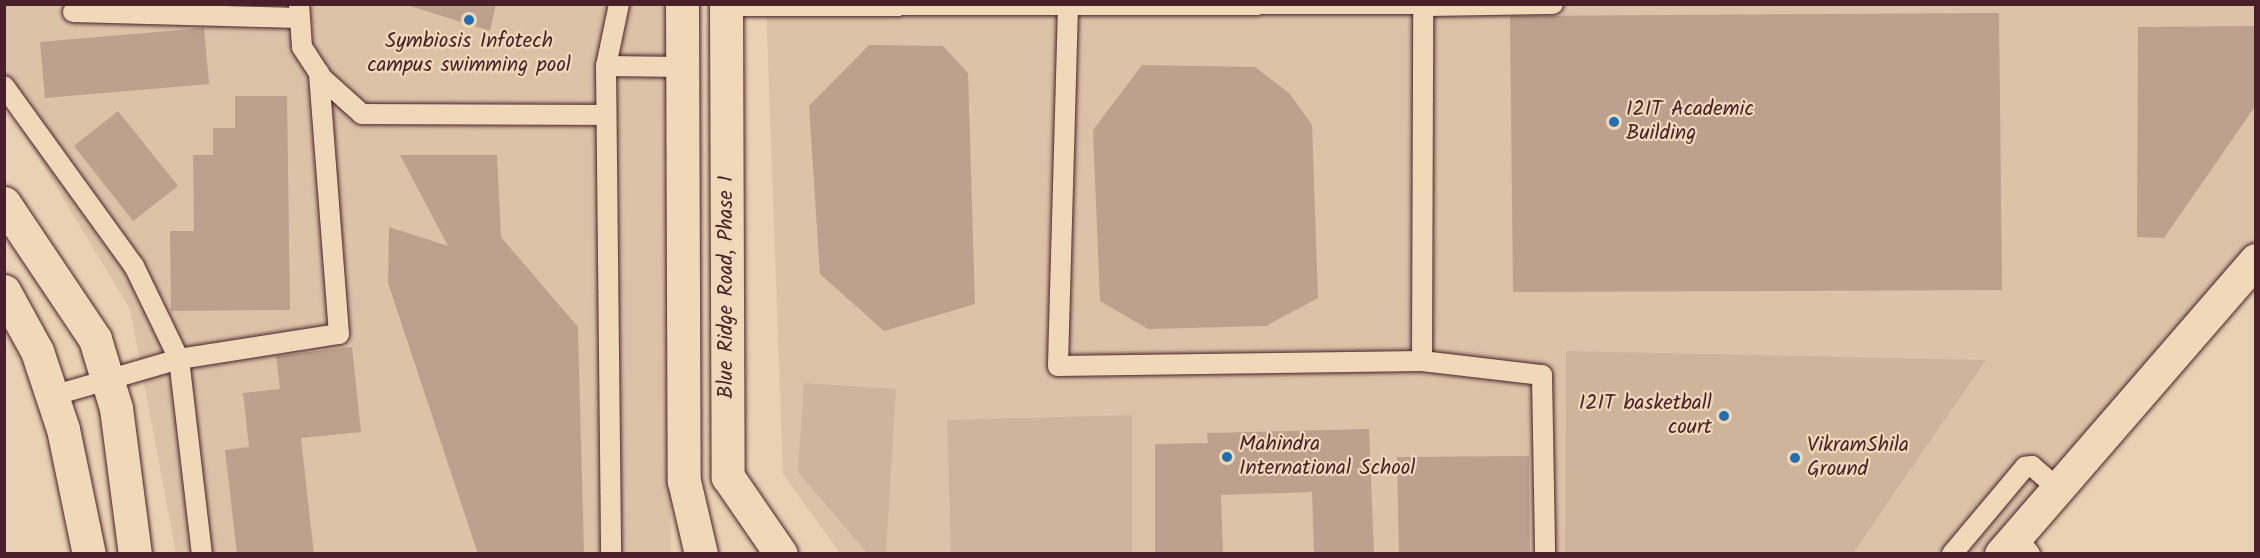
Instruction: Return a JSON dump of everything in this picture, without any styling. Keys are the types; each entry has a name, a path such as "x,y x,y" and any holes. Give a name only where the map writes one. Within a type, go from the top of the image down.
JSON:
{"street":[{"name":"Blue Ridge Road, Phase 1","path":"682,4 684,481 701,554"},
{"name":"Blue Ridge Road, Phase 1","path":"726,5 728,477 781,554"},
{"path":"4,203 85,317 109,381 135,554"},
{"path":"2016,548 2058,489 2256,260"},
{"path":"4,291 37,351 52,396 89,554"}],"lane":[{"path":"611,554 606,66 619,4"},
{"path":"726,5 1553,4"},
{"path":"1422,361 1423,5"},
{"path":"1068,6 1058,366 1422,361 1542,375 1545,554"},
{"path":"73,12 299,11 302,47 319,73 362,114 606,115"},
{"path":"606,66 683,67"},
{"path":"52,396 179,359 339,334 319,73"},
{"path":"4,86 134,266 179,359 202,554"},
{"path":"1952,554 2025,467 2032,465 2058,489"}],"shaded area":[{"path":"5,5 668,5 671,553 176,553 130,309 5,102"},
{"path":"766,5 2255,5 2255,274 1989,553 840,553 783,474"},
{"path":"1566,351 1986,360 1853,553 1565,554"},
{"path":"804,383 896,389 886,553 867,553 798,472"},
{"path":"1132,415 1132,553 951,553 947,420"}],"building":[{"name":"Symbiosis Infotech campus swimming pool","path":"404,4 496,4 490,31"},
{"path":"1999,13 2002,290 1513,292 1510,16"},
{"path":"2256,26 2256,105 2164,238 2137,237 2138,27"},
{"path":"204,28 209,84 45,98 40,42"},
{"path":"869,45 943,46 968,73 975,304 884,331 820,274 809,106"},
{"path":"1142,65 1255,67 1289,93 1312,125 1318,298 1266,326 1148,329 1100,301 1093,130"},
{"path":"235,96 287,96 290,310 171,311 170,231 194,231 193,155 213,155 213,128 235,128"},
{"path":"118,111 178,186 133,221 74,146"},
{"path":"400,155 497,155 501,237 578,327 584,554 478,554 388,283 389,227 448,246"},
{"path":"352,347 361,432 301,438 314,554 237,554 225,450 249,447 243,393 280,389 276,356"},
{"path":"1369,429 1374,554 1314,554 1312,492 1221,495 1223,554 1155,554 1155,444 1208,443 1207,433"},
{"path":"1529,456 1530,554 1399,554 1397,457"}],"place":[{"name":"Symbiosis Infotech campus swimming pool","path":"469,20"},
{"name":"I2IT Academic Building","path":"1614,122"},
{"name":"I2IT basketball court","path":"1724,416"},
{"name":"Mahindra International School","path":"1227,457"},
{"name":"VikramShila Ground","path":"1795,458"}]}
